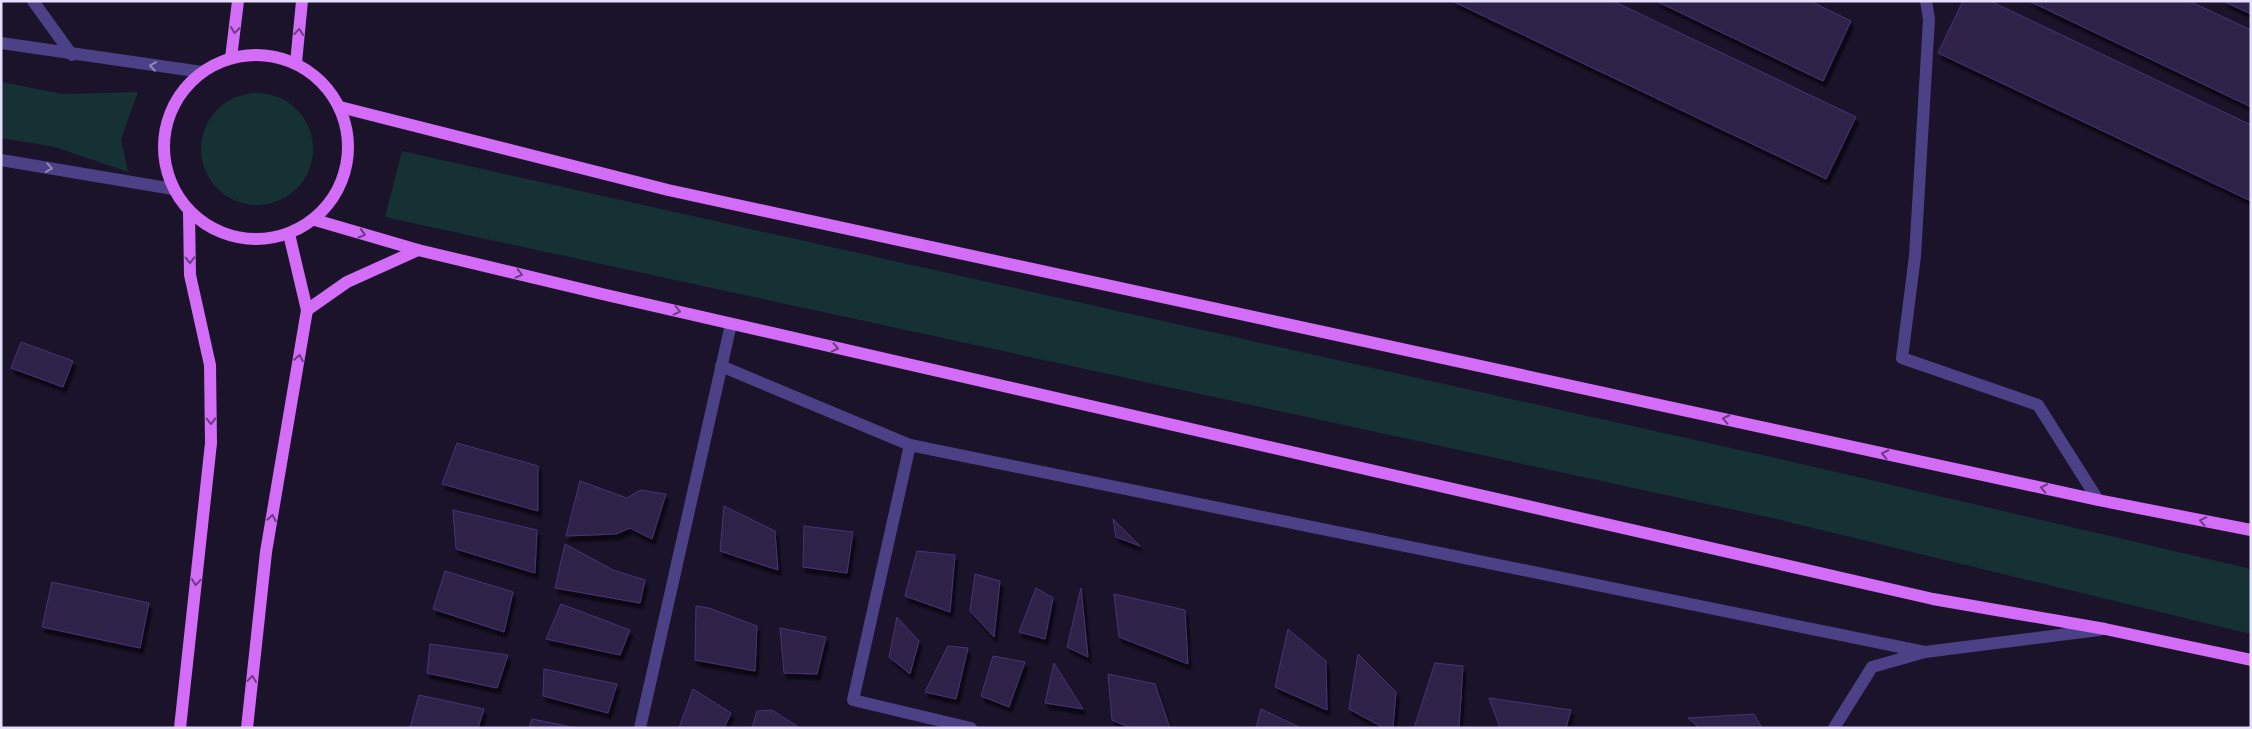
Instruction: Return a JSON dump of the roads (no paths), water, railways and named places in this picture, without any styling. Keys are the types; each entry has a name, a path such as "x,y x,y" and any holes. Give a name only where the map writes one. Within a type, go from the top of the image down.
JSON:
{"main road":[{"path":"231,58 238,1"},
{"path":"296,64 302,1"},
{"path":"253,54 275,56 296,64 321,82 340,107 348,136 348,167 336,196 315,220 289,234 263,240 236,238 210,228 189,212 173,189 165,164 164,138 170,113 183,90 202,72 231,58 253,54"},
{"path":"340,107 668,190 2098,500 2251,530"},
{"path":"180,728 211,443 210,365 190,275 189,212"},
{"path":"315,220 418,250 731,324 1933,599 2105,629 2251,660"},
{"path":"247,728 266,552 307,310 289,234"},
{"path":"307,310 347,282 418,250"}],"street":[{"path":"33,1 72,55"},
{"path":"1926,1 1929,19 1915,256 1902,358 2038,405 2098,500"},
{"path":"1,44 202,72"},
{"path":"1,160 173,189"},
{"path":"640,728 731,324"},
{"path":"721,366 910,445 1925,652"},
{"path":"910,445 853,700 971,728"},
{"path":"1834,728 1872,667 1925,652 2105,629"}]}
